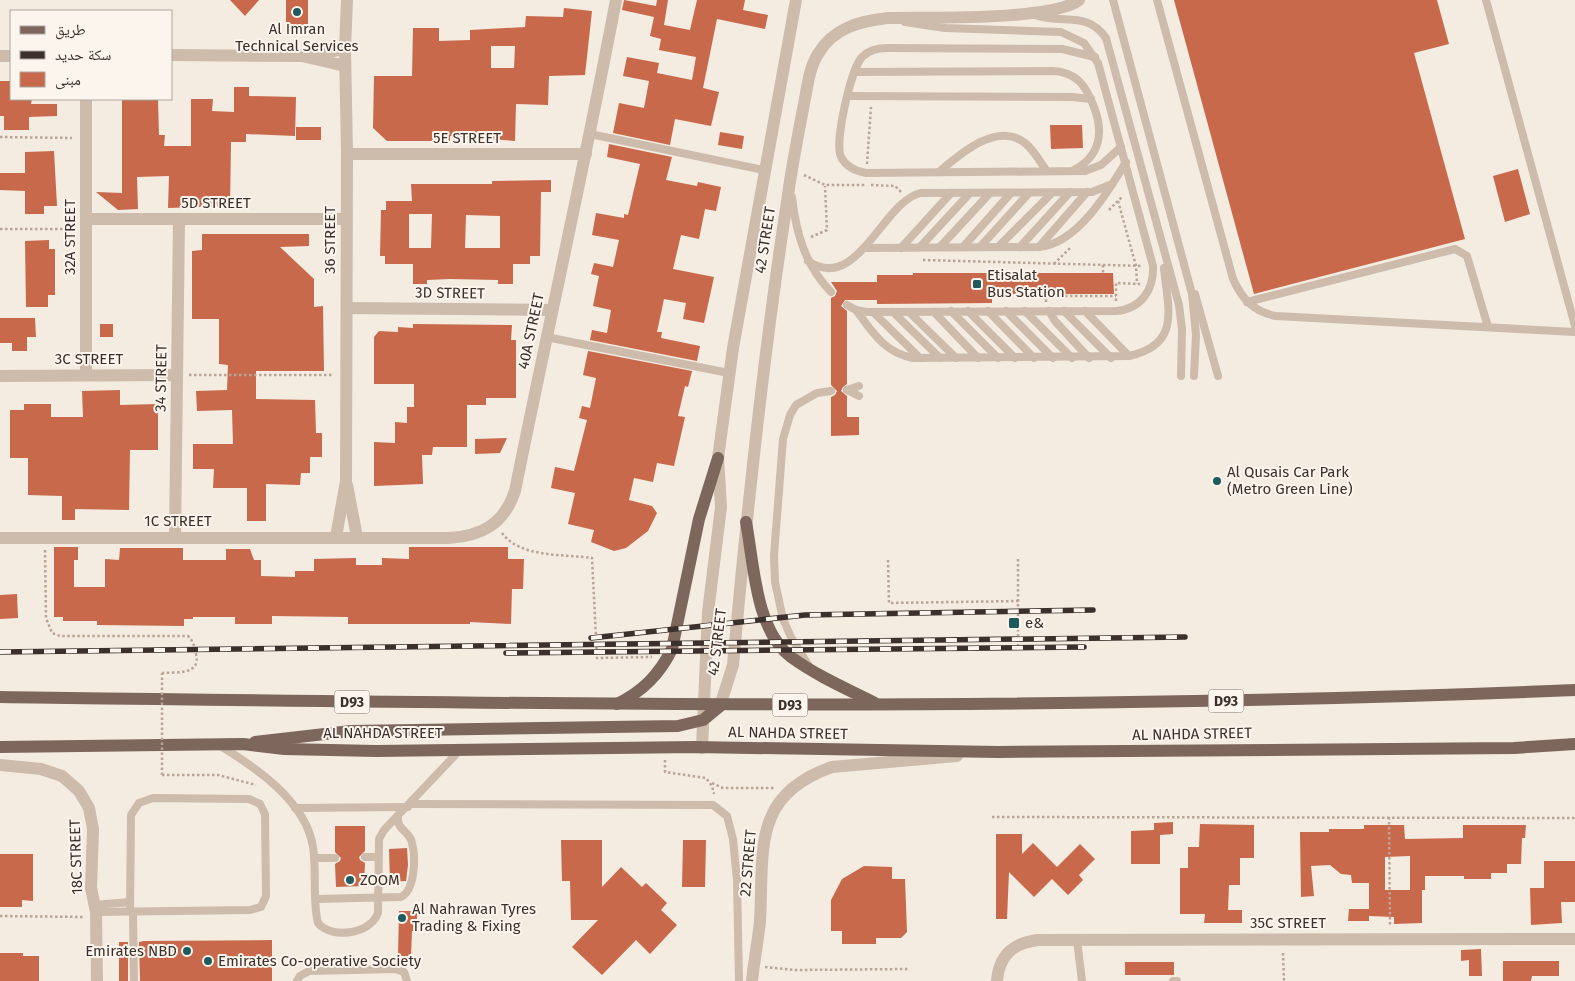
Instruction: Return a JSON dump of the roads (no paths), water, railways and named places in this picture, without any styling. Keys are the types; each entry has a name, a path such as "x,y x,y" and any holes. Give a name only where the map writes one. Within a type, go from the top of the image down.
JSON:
{"main road":[{"path":"613,705 634,695 650,683 663,667 672,649 703,503 718,458"},
{"path":"746,522 760,607 767,625 779,644 790,656 812,670 877,705"},
{"name":"AL NAHDA STREET","path":"0,697 720,706 1350,700 1575,690"},
{"path":"243,744 284,737 351,731 666,726 691,724 703,720 720,706"},
{"name":"AL NAHDA STREET","path":"0,747 243,744 284,749 702,748 998,752 1514,748 1575,744"}],"street":[{"name":"36 STREET","path":"336,537 346,481 348,308 344,49 347,0"},
{"name":"40A STREET","path":"357,537 463,537 477,534 496,523 510,506 515,491 551,310 586,154 616,0"},
{"name":"42 STREET","path":"702,748 708,612 721,507 718,458 729,373 796,0"},
{"name":"42 STREET","path":"720,706 733,665 766,339 791,176 810,75 817,55 830,39 846,27 865,20 1033,14 1064,8 1079,0"},
{"path":"172,55 302,56 344,49"},
{"path":"302,56 345,66"},
{"name":"32A STREET","path":"86,100 86,375"},
{"name":"5E STREET","path":"347,154 586,154"},
{"name":"5D STREET","path":"86,224 180,219 346,219"},
{"name":"34 STREET","path":"175,538 180,219"},
{"name":"3D STREET","path":"348,308 551,310"},
{"name":"3C STREET","path":"0,376 177,375"},
{"name":"36 STREET","path":"346,481 357,537"},
{"name":"1C STREET","path":"0,538 357,537"},
{"name":"22 STREET","path":"752,981 760,920 763,841 776,808 788,792 816,773 832,767 998,752"},
{"name":"18C STREET","path":"0,765 52,771 71,782 85,799 89,808 93,830 91,883 95,912 97,981"},
{"name":"35C STREET","path":"997,981 1000,965 1005,955 1014,946 1027,942 1077,940 1575,939"}],"lane":[{"path":"1113,0 1189,281 1195,321 1194,376"},
{"path":"1157,0 1233,279 1247,302 1265,314 1276,316 1575,332"},
{"path":"1486,0 1575,326"},
{"path":"1033,14 1052,19 1086,20 1094,24 1106,38 1181,317 1181,376"},
{"path":"847,306 856,310 873,312 1123,310 1135,305 1149,290 1153,275 1153,266 1126,162 1095,56 1077,38 1061,32 945,28 888,18"},
{"path":"1095,56 1062,49 878,48 863,56 855,72 848,96 839,151 842,158 851,168 866,173 1085,171 1101,165 1121,147"},
{"path":"855,72 1061,71 1069,74 1082,83 1091,98 1100,124 1099,144 1089,160 1074,171"},
{"path":"848,96 1072,96 1091,98"},
{"path":"590,134 764,170"},
{"path":"939,172 969,147 988,139 1008,136 1026,143 1047,171"},
{"path":"864,248 1039,247 1055,245 1067,238 1095,207 1126,162"},
{"path":"791,176 794,216 800,242 808,261 831,292"},
{"path":"808,261 820,268 834,268 854,258 907,199 920,193 1088,192 1112,184"},
{"path":"980,247 1029,192"},
{"path":"998,247 1052,192"},
{"path":"1020,247 1070,192"},
{"path":"1039,247 1088,192"},
{"path":"901,248 950,193"},
{"path":"920,247 970,193"},
{"path":"940,247 990,193"},
{"path":"963,247 1011,193"},
{"path":"856,310 874,334 888,348 904,356 920,358 1110,358 1129,356 1152,349 1167,333 1169,321 1162,246"},
{"path":"1247,302 1455,249 1467,256 1488,327"},
{"path":"1189,281 1202,312 1218,376"},
{"path":"968,311 1015,358"},
{"path":"988,311 1034,358"},
{"path":"1006,311 1053,358"},
{"path":"1025,311 1072,358"},
{"path":"1049,311 1054,321 1089,358"},
{"path":"1064,311 1110,358"},
{"path":"1085,311 1129,356"},
{"path":"873,312 920,358"},
{"path":"893,312 940,358"},
{"path":"909,312 956,358"},
{"path":"934,312 978,358"},
{"path":"951,312 998,358"},
{"path":"546,337 729,373"},
{"path":"859,386 847,390 859,396"},
{"path":"812,670 796,646 783,619 775,582 774,555 785,428 796,405 817,393 831,390"},
{"path":"217,744 251,766 296,808 310,836 314,858 317,918 321,928 332,931 358,931 371,925 375,920 378,898 377,857 379,839 384,830 460,750"},
{"path":"95,912 131,912 250,910 261,907 266,896 265,814 262,806 250,799 153,798 139,803 131,815 130,902 131,912 134,981"},
{"path":"296,808 409,805 709,804 722,810 727,816 731,827 737,880 738,981"},
{"path":"316,899 401,898 410,888 413,881 412,843 400,828 398,816"},
{"path":"365,858 377,857"},
{"path":"314,858 335,858"},
{"path":"95,912 130,902"},
{"path":"1077,940 1082,981"},
{"path":"297,981 300,976 309,971 396,969 404,972 407,981"}],"railway":[{"path":"591,638 805,615 1093,610"},
{"path":"0,652 1185,637"},
{"path":"506,653 1084,647"}],"place":[{"name":"Al Imran Technical Services","path":"297,12"},
{"name":"Etisalat Bus Station","path":"977,284"},
{"name":"Al Qusais Car Park (Metro Green Line)","path":"1217,481"},
{"name":"e&","path":"1014,623"},
{"name":"ZOOM","path":"350,880"},
{"name":"Al Nahrawan Tyres Trading & Fixing","path":"402,918"},
{"name":"Emirates NBD","path":"187,951"},
{"name":"Emirates Co-operative Society","path":"208,961"}]}
